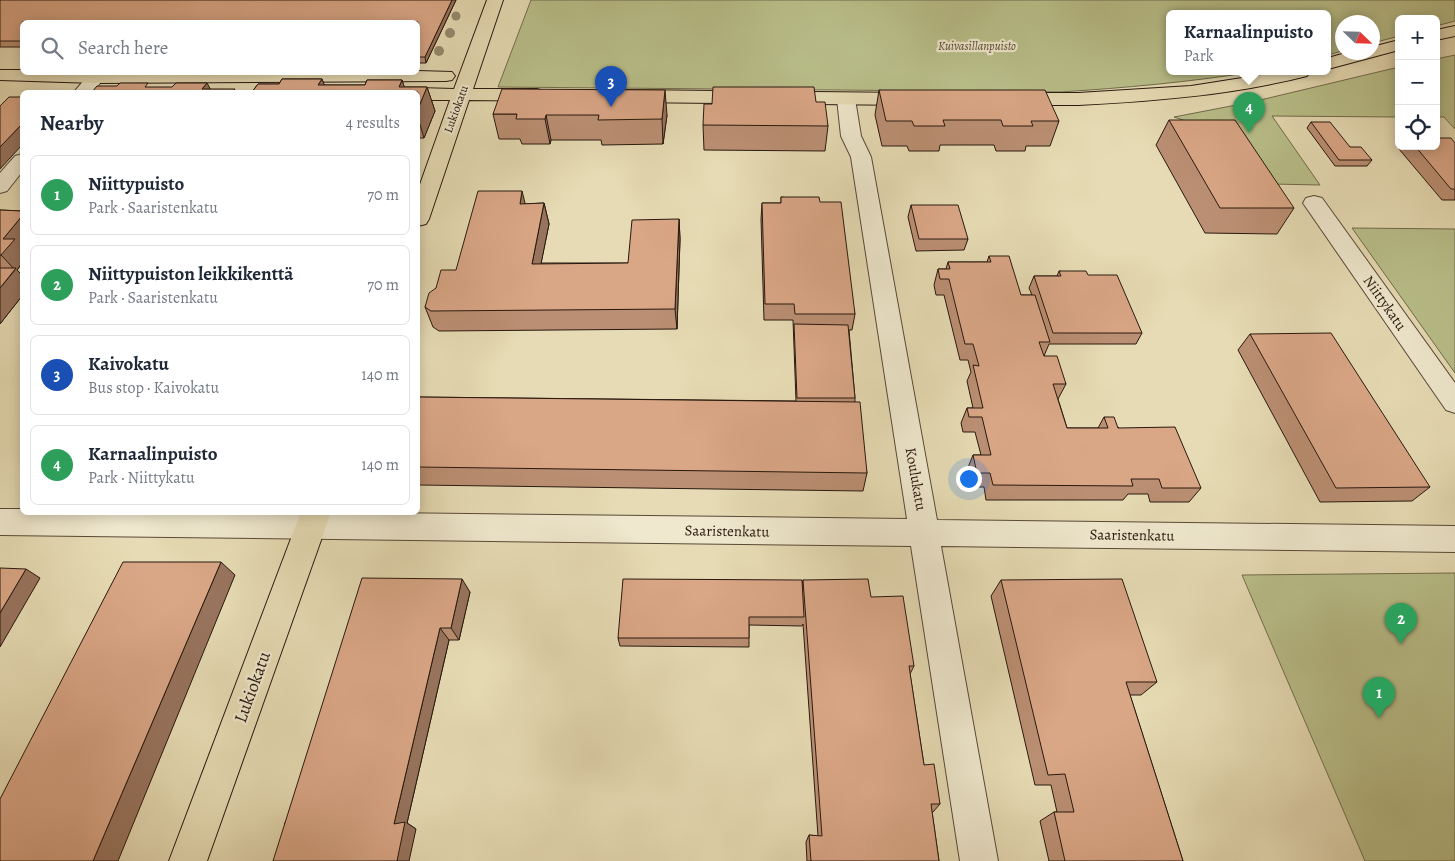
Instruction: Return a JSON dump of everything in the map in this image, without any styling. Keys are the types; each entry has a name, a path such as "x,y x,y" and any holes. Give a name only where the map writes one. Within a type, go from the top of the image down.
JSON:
{"main road":[{"name":"Lukiokatu","path":"420,213 495,0"},
{"path":"1440,35 1455,31"},
{"path":"1380,50 1395,46"},
{"path":"0,75 464,85 550,95"},
{"path":"991,99 1078,99 1218,89 1291,75"},
{"path":"420,94 464,85"},
{"path":"0,92 20,92"},
{"path":"610,96 933,99"},
{"name":"Lukiokatu","path":"188,861 314,520"}],"street":[{"path":"85,90 96,77"},
{"name":"Koulukatu","path":"846,98 851,136 862,157 979,861"},
{"path":"0,186 20,162"},
{"name":"Niittykatu","path":"1314,202 1455,402"},
{"name":"Saaristenkatu","path":"0,522 314,520 925,533 1455,539"}],"green space":[{"name":"Kuivasillanpuisto","path":"531,0 1455,0 1455,21 1440,25 1440,15 1395,15 1395,37 1380,41 1380,15 1335,15 1335,53 1331,54 1331,10 1166,10 1166,75 1231,75 1132,87 1060,92 498,87"},
{"path":"1455,55 1455,129 1444,117 1440,117 1440,58"},
{"path":"1395,68 1395,117 1272,116 1320,185 1272,184 1198,125 1174,117 1252,102"},
{"path":"1352,228 1455,229 1455,373"},
{"path":"1455,573 1455,861 1365,861 1242,575"}],"building":[{"path":"0,0 452,0 425,57 420,57 420,20 20,20 20,41 0,41"},
{"path":"282,79 322,79 318,85 365,85 367,80 402,80 399,87 427,87 420,104 420,90 254,90 258,84 279,84"},
{"path":"120,83 148,83 145,87 172,87 176,83 207,83 202,89 235,89 94,90 97,86 117,86"},
{"path":"713,87 814,87 816,102 825,102 828,126 703,125 704,104 712,104"},
{"path":"502,89 665,90 662,119 598,120 599,115 546,115 545,119 516,119 517,114 493,114"},
{"path":"879,90 1045,90 1059,121 1031,121 1033,126 1003,126 1001,120 943,120 945,126 914,126 912,121 886,121"},
{"path":"9,97 20,97 20,126 0,147 0,106"},
{"path":"1169,120 1235,120 1294,208 1220,208"},
{"path":"1311,122 1330,122 1350,147 1361,147 1372,160 1339,160"},
{"path":"1440,138 1451,138 1455,143 1455,189 1451,189 1418,150 1440,150"},
{"path":"478,191 522,191 520,204 544,203 532,264 628,263 632,220 679,219 675,309 431,311 425,307 429,293 436,288 441,270 456,270"},
{"path":"781,197 819,197 820,202 841,202 855,314 795,314 794,304 765,304 762,203 781,203"},
{"path":"911,205 958,205 968,239 919,239"},
{"path":"0,210 20,211 20,218 3,239 15,239 0,255"},
{"path":"989,256 1009,256 1021,295 1035,295 1050,342 1039,342 1044,356 1057,356 1066,384 1053,384 1067,428 1108,428 1104,417 1114,417 1118,428 1175,427 1201,488 1162,488 1159,479 1131,479 1133,486 993,485 990,473 977,473 973,455 991,455 982,417 969,417 967,408 983,408 973,365 979,366 973,344 965,344 949,279 940,279 938,269 950,269 948,262 991,262"},
{"path":"0,268 16,268 0,288"},
{"path":"1059,271 1086,271 1088,275 1117,275 1142,333 1053,333 1034,276 1061,276"},
{"path":"794,324 848,325 855,398 797,398"},
{"path":"1331,333 1430,487 1336,488 1250,334"},
{"path":"420,397 860,402 867,473 420,467"},
{"path":"123,562 221,562 93,861 0,861 0,799"},
{"path":"0,568 26,569 0,613"},
{"path":"362,578 462,579 451,628 440,628 394,824 405,822 397,861 273,861"},
{"path":"623,579 802,580 804,617 749,617 749,638 618,638"},
{"path":"868,579 871,597 903,596 914,666 909,666 924,765 934,764 940,804 931,804 939,861 811,861 809,835 822,836 803,580"},
{"path":"1122,579 1157,682 1126,682 1183,861 1065,861 1054,812 1074,812 1065,774 1048,775 1001,580"}],"place":[{"name":"Kaivokatu","path":"611,107"},
{"name":"Karnaalinpuisto","path":"1249,133"},
{"name":"Niittypuiston leikkikenttä","path":"1401,644"},
{"name":"Niittypuisto","path":"1379,718"}]}
